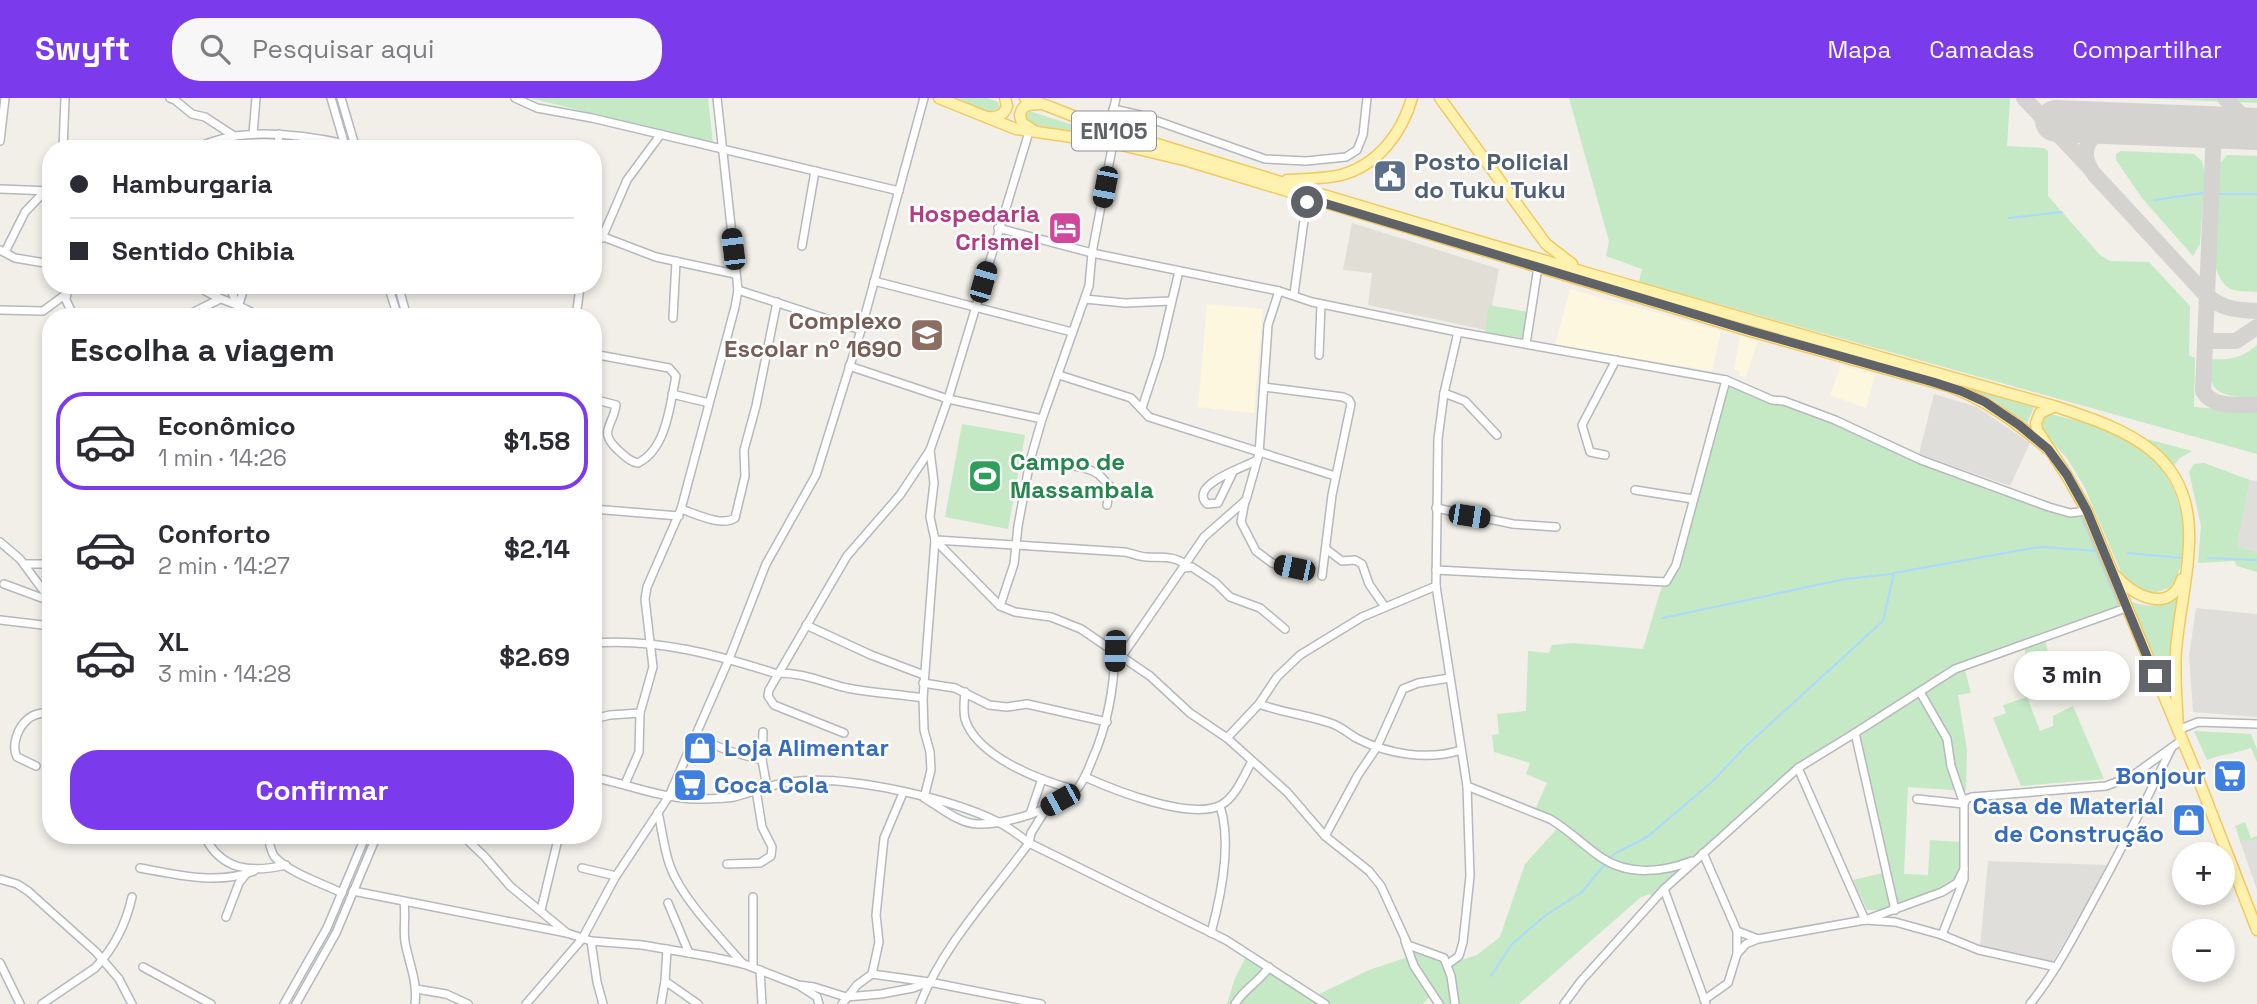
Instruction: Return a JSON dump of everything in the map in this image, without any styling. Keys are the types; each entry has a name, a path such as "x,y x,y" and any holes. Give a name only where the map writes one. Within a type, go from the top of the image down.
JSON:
{"main road":[{"name":"EN105","path":"939,98 1005,126 1113,143 1188,162 1961,391 1997,410 2048,449 2067,475 2087,511 2111,570"},
{"path":"983,117 995,118 1004,113 1007,106 1005,98"},
{"name":"EN105","path":"1025,98 1109,129 1255,174 2057,407 2115,427 2130,434 2155,453 2174,478 2185,506 2189,531 2188,555"},
{"path":"1279,181 1341,175 1372,160 1392,140 1405,118 1412,98"},
{"path":"1440,98 1546,244 1571,264 1611,279"},
{"path":"1034,132 1026,126 1020,115 1023,107 1043,104"},
{"path":"2048,449 2037,430 2037,418 2043,410 2057,407"},
{"path":"2111,570 2138,595 2148,598 2163,597 2174,592 2180,585 2188,555"},
{"path":"2180,735 2175,662 2188,555"},
{"path":"2111,570 2257,930"}],"street":[{"path":"0,141 5,98"},
{"path":"63,140 65,98"},
{"path":"170,98 192,114 205,117 235,136"},
{"path":"254,134 256,98"},
{"path":"331,98 343,140"},
{"path":"341,98 353,140"},
{"path":"515,98 537,108 592,117 899,191"},
{"path":"625,784 639,752 640,713 652,676 645,598 647,587 680,512 738,290 717,98"},
{"path":"526,1004 582,939 616,876 669,796 729,659 766,564 816,475 861,330 924,98"},
{"path":"1109,129 1116,98"},
{"path":"1113,109 1139,115 1265,159 1306,161 1353,154 1361,144 1367,98"},
{"path":"844,733 774,705 768,696 778,673 846,556 900,495 930,450 999,228 1034,132"},
{"path":"222,140 254,134 279,134 312,140"},
{"path":"279,134 279,140"},
{"path":"661,134 627,180 602,238 656,257 735,274"},
{"path":"1000,606 1014,564 1014,545 1030,461 1072,332 1086,299 1113,143"},
{"path":"1255,174 1259,156"},
{"path":"802,246 815,171"},
{"path":"0,189 42,191"},
{"path":"42,196 25,212 3,251 15,258 42,262"},
{"path":"1294,295 1307,198"},
{"path":"999,228 1092,253 1279,291 1321,304 1458,332 1726,380 1772,400 1784,401 1835,420 1921,460 2049,508 2070,513 2087,511"},
{"path":"673,318 676,261"},
{"path":"1526,344 1538,267"},
{"path":"1142,408 1159,356 1179,271"},
{"path":"874,281 1072,332"},
{"path":"738,290 861,330"},
{"path":"1279,291 1268,325 1258,457 1241,523 1252,546 1272,563 1294,568"},
{"path":"46,308 62,294"},
{"path":"210,294 218,300 243,308"},
{"path":"233,294 239,306"},
{"path":"239,306 243,294"},
{"path":"1086,299 1125,303 1171,301"},
{"path":"202,308 218,300"},
{"path":"602,509 680,512 724,522 731,522 735,518 745,476 744,450 756,406 776,302"},
{"path":"1319,355 1321,304"},
{"path":"0,310 42,311"},
{"path":"1448,964 1459,956 1470,876 1468,786 1436,586 1438,441 1444,393 1458,332"},
{"path":"602,356 669,368 676,376 664,430 648,458 636,464 608,441 606,436 616,405 602,401"},
{"path":"1605,455 1590,452 1582,425 1616,360"},
{"path":"849,366 948,399 1042,419"},
{"path":"1059,375 1131,398 1149,417 1258,457 1335,476"},
{"path":"1436,570 1666,582 1676,565 1726,380"},
{"path":"1264,387 1349,400 1351,410 1335,476 1322,576"},
{"path":"1444,393 1465,401 1497,435"},
{"path":"672,394 709,403"},
{"path":"924,798 930,770 930,752 924,730 922,698 935,540 930,517 934,483 930,450"},
{"path":"1233,472 1218,503 1207,505 1203,500 1203,489 1258,457"},
{"path":"1030,461 1096,473 1110,486 1107,505"},
{"path":"1634,490 1693,499"},
{"path":"995,821 1046,808 1076,790 1085,777 1107,722 1119,653 1185,567 1204,537 1246,500"},
{"path":"1436,508 1513,524 1556,527"},
{"path":"935,540 1124,552 1145,557 1168,557 1184,562 1185,567"},
{"path":"935,540 1000,606 1063,621 1119,653 1150,676 1190,713 1227,738 1287,792 1325,836 1358,861 1381,886 1414,966 1439,1004"},
{"path":"0,542 24,564 42,589"},
{"path":"1326,549 1342,561 1362,564 1369,584 1385,607"},
{"path":"24,564 42,564"},
{"path":"1185,567 1192,568 1216,583 1230,597 1260,608 1285,629"},
{"path":"4,584 42,598"},
{"path":"1227,738 1259,704 1277,677 1300,655 1362,617 1436,586"},
{"path":"1564,1004 1581,981 1664,889 1798,768 1955,669 2126,608"},
{"path":"0,620 42,625"},
{"path":"806,625 923,679 965,692 989,705 1027,704 1107,722"},
{"path":"602,643 694,650 778,673 807,675 864,692 922,698"},
{"path":"1325,836 1358,775 1377,747 1404,689 1418,682 1450,678"},
{"path":"965,692 966,722 977,740 992,753 1042,779 1076,790"},
{"path":"1920,692 1947,739 1951,766 1964,804 1964,869 1961,887 1942,935"},
{"path":"1259,704 1292,715 1334,724 1377,747 1435,755 1461,750"},
{"path":"36,766 18,757 14,744 28,718 42,713"},
{"path":"602,717 640,713"},
{"path":"2030,1004 2056,967 2129,837 2180,735 2198,722 2257,724"},
{"path":"763,732 762,760 767,787"},
{"path":"1855,733 1895,910"},
{"path":"695,737 729,751 762,760"},
{"path":"1964,804 1966,799 1972,797 2106,786 2132,776 2171,749"},
{"path":"1085,777 1124,794 1193,809 1220,806 1230,797 1252,761"},
{"path":"1798,768 1865,920"},
{"path":"602,778 669,796 693,799 731,797 792,781 849,783 955,806 995,821 1029,843 1226,940 1325,1004"},
{"path":"1030,814 1042,779"},
{"path":"1059,786 1068,796"},
{"path":"1468,786 1562,826 1602,859 1615,864 1650,871 1672,869 1701,856"},
{"path":"727,864 760,863 771,856 772,847 762,827 756,790"},
{"path":"844,1000 872,974 879,942 876,915 884,838 903,793"},
{"path":"1917,799 1964,804"},
{"path":"1211,933 1221,884 1225,835 1220,806"},
{"path":"920,1004 929,982 967,925 1029,843 1031,833 1046,808"},
{"path":"658,812 669,863 675,876 689,900 744,964"},
{"path":"210,844 229,862 250,872"},
{"path":"269,844 274,856 286,866 342,893"},
{"path":"284,1004 327,928 362,844"},
{"path":"296,1004 336,933 373,844"},
{"path":"471,844 510,886 567,933"},
{"path":"541,910 557,844"},
{"path":"1664,889 1705,1002 1728,983 1737,954 1737,931 1701,856"},
{"path":"140,868 215,879 286,866"},
{"path":"582,868 616,876"},
{"path":"1737,954 1746,944 1758,939 1865,920 1895,910 1942,892 1957,883 1964,869"},
{"path":"226,917 239,883 250,872"},
{"path":"0,879 18,884 28,891 96,952 119,979 132,1004"},
{"path":"353,891 567,933 591,941 642,944 744,964 778,979 814,987 844,1000 881,995 929,982"},
{"path":"42,1004 102,961 123,927 132,897"},
{"path":"753,897 762,1004"},
{"path":"404,902 405,943 416,989 415,1004"},
{"path":"668,903 689,953"},
{"path":"1865,920 1895,922 1942,935 1979,950 2056,967"},
{"path":"1737,931 1758,939"},
{"path":"591,941 603,1004"},
{"path":"1404,941 1408,945 1444,958 1448,964 1455,1004"},
{"path":"661,1004 667,949"},
{"path":"0,963 20,1004"},
{"path":"143,967 211,1004"},
{"path":"1235,1004 1242,993 1262,977 1269,967"},
{"path":"872,974 1041,1004"},
{"path":"665,981 698,1004"},
{"path":"798,985 817,997 819,1004"},
{"path":"416,989 446,994 468,1004"}],"shaded area":[{"path":"1352,223 1499,269 1492,306 1527,312 1523,338 1368,305 1372,273 1343,270"},
{"path":"1570,289 1721,331 1712,371 1555,345"},
{"path":"1207,304 1263,309 1254,413 1198,407"},
{"path":"1740,336 1758,341 1746,377 1740,376 1740,372 1734,369"},
{"path":"1841,365 1875,375 1866,408 1830,395"},
{"path":"1934,394 1977,407 2030,443 2010,486 1919,454"},
{"path":"2250,480 2257,481 2257,552 2237,546"},
{"path":"2196,608 2257,614 2257,717 2193,712 2189,656"},
{"path":"2257,840 2257,890 2240,841"},
{"path":"1988,861 2110,865 2052,963 1980,946"}],"green space":[{"path":"530,98 708,98 713,143 534,99"},
{"path":"958,98 987,98 998,102 1000,107 996,110 985,110"},
{"path":"1569,98 2010,98 2007,146 2044,148 2048,151 2048,196 2100,255 2110,261 2149,262 2190,306 2189,355 2195,358 2194,407 2257,412 2257,454 1639,282 1642,269 1606,256 1609,241"},
{"path":"2138,98 2257,98 2257,103"},
{"path":"1029,111 1108,136 1034,125 1026,120 1025,115"},
{"path":"2121,151 2194,154 2202,161 2205,174 2200,244 2193,256 2142,198 2116,160 2116,154"},
{"path":"2227,155 2257,156 2257,292 2230,288 2222,281 2213,265 2217,176 2219,165"},
{"path":"1489,305 1527,312 1523,338 1485,332"},
{"path":"2257,345 2257,398 2227,395 2215,388 2209,372 2209,359 2235,358"},
{"path":"1726,380 2049,507 2080,512 2119,610 1957,670 1965,670 1971,693 1958,695 1967,750 1966,791 1908,787 1904,874 1928,875 1930,840 1961,842 1959,871 1955,880 1946,887 1895,910 1867,910 1853,880 1887,872 1855,733 1798,768 1655,900 1650,894 1641,897 1519,1004 1439,1004 1433,993 1423,1004 1227,1004 1235,978 1248,953 1315,996 1369,970 1405,958 1410,951 1448,964 1477,955 1500,937 1525,864 1563,822 1536,808 1547,783 1526,774 1530,763 1494,752 1492,735 1499,734 1497,714 1526,711 1528,651 1549,653 1552,645 1573,643 1643,649 1661,589 1676,564"},
{"path":"1972,389 2034,407 2027,423 1997,402"},
{"path":"2047,415 2086,422 2117,433 2146,452 2167,477 2175,492 2183,525 2180,567 2169,588 2151,594 2141,592 2124,579 2084,486 2067,458 2042,432 2041,423"},
{"name":"Campo de Massambala","path":"962,424 1025,435 1008,529 945,517"},
{"path":"2147,439 2192,451 2174,465"},
{"path":"2204,463 2250,480 2237,546 2257,552 2257,572 2237,566 2234,561 2198,563 2201,526 2189,472 2194,464"},
{"path":"2178,596 2169,657 2171,703 2132,602 2156,605"},
{"path":"2045,640 2057,686 2038,691 2031,651 2025,654 2025,646"},
{"path":"2027,697 2040,731 2053,726 2053,716 2073,706 2104,779 2021,786 1993,718 2006,713 2003,705"},
{"path":"2194,731 2251,734 2257,749 2257,762 2251,748 2207,760"},
{"path":"2245,822 2251,838 2257,836 2257,840 2240,841 2235,826"}],"waterway":[{"path":"2154,200 2204,193"},
{"path":"2216,194 2257,194"},
{"path":"2009,218 2062,212"},
{"path":"2082,518 2118,604"},
{"path":"1610,859 1614,854 1647,837 1712,782 1745,747 1883,621 1894,573 2042,547 2096,551"},
{"path":"2128,553 2182,558"},
{"path":"2208,558 2257,560"},
{"path":"1663,618 1845,579 1892,574"},
{"path":"1491,976 1512,944 1546,915 1582,892 1606,863"}],"taxiway":[{"path":"2024,98 2090,168"},
{"path":"2225,98 2257,132"},
{"path":"2112,123 2097,133 2088,144 2086,158 2094,174 2207,296 2230,308 2257,311"},
{"path":"2214,127 2203,391 2207,397 2220,403 2257,405"},
{"path":"2205,341 2236,341 2257,327"}],"runway":[{"path":"2056,121 2257,129"}],"place":[{"name":"Posto Policial do Tuku Tuku","path":"1390,176"},
{"name":"Hospedaria Crismel","path":"1065,228"},
{"name":"Complexo Escolar nº 1690","path":"927,335"},
{"name":"Campo de Massambala","path":"985,476"},
{"name":"Loja Alimentar","path":"700,748"},
{"name":"Bonjour","path":"2230,776"},
{"name":"Coca Cola","path":"690,785"},
{"name":"Casa de Material de Construção","path":"2189,820"}],"route":[{"path":"1307,202 1307,198 1751,331 1919,377 1985,402 2048,449 2067,475 2087,511 2155,676"}]}
